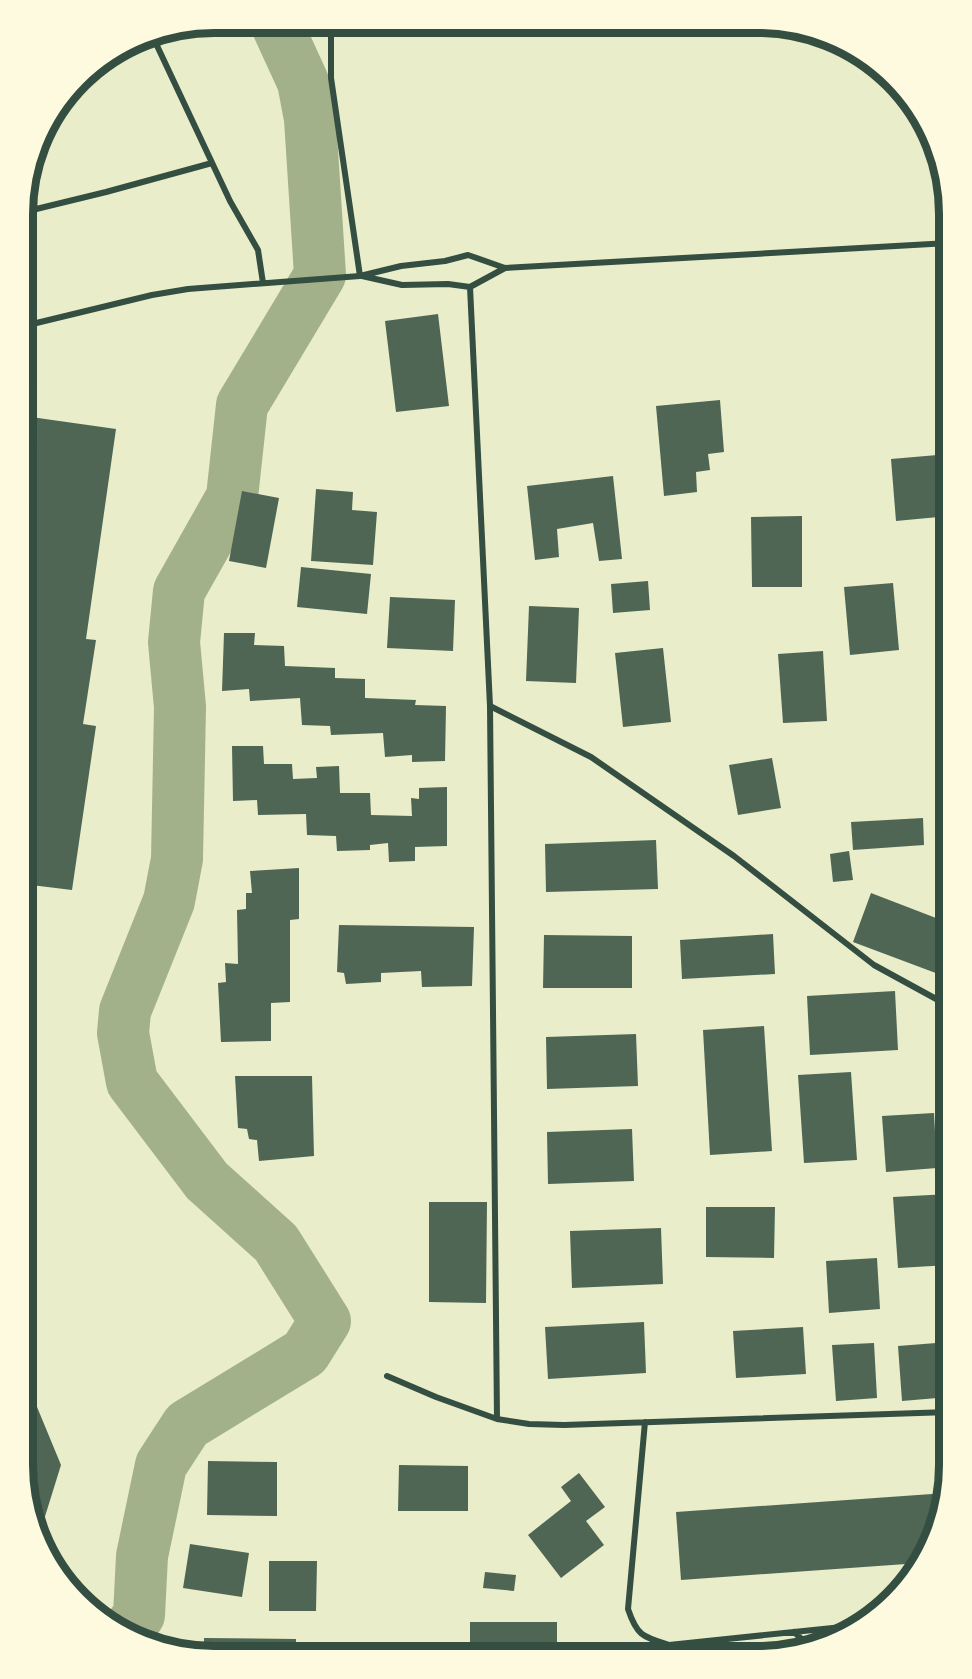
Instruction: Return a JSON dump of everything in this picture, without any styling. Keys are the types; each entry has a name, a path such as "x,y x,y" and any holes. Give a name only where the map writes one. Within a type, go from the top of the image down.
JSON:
{"street":[{"path":"332,33 331,78 360,276"},
{"path":"156,43 230,201 258,250 263,283"},
{"path":"33,210 212,163"},
{"path":"33,324 188,289 360,276 401,266 445,261 468,255 505,268 939,244"},
{"path":"360,276 402,285 448,284 470,288 505,268"},
{"path":"470,288 490,706 497,1419"},
{"path":"490,706 591,757 734,856 874,965 939,1001"},
{"path":"387,1376 497,1419 529,1424 564,1425 939,1412"},
{"path":"645,1422 628,1609 633,1623 646,1638 669,1645 837,1628"},
{"path":"794,1632 803,1640"}],"building":[{"path":"438,314 449,406 396,412 385,321"},
{"path":"720,400 724,452 708,454 710,470 696,472 697,492 664,496 656,406"},
{"path":"33,417 116,429 86,639 96,640 83,724 96,726 72,890 33,885"},
{"path":"939,455 939,517 896,521 891,459"},
{"path":"613,476 622,559 599,561 593,523 557,529 559,557 535,560 527,486"},
{"path":"316,489 353,492 352,510 377,512 373,565 311,561"},
{"path":"242,491 279,498 266,568 229,561"},
{"path":"802,516 802,587 752,587 751,517"},
{"path":"301,567 371,574 367,614 297,607"},
{"path":"648,581 650,610 613,613 611,584"},
{"path":"893,583 899,650 850,655 844,587"},
{"path":"390,597 455,600 453,651 387,648"},
{"path":"529,606 579,608 576,683 526,681"},
{"path":"224,633 255,633 254,645 284,646 285,666 335,668 335,678 365,679 365,698 416,700 415,705 446,706 445,761 412,762 412,755 385,757 383,733 331,735 330,726 302,725 300,698 250,701 249,689 222,691"},
{"path":"663,648 671,722 623,727 615,653"},
{"path":"823,651 827,721 783,723 778,654"},
{"path":"232,746 263,746 264,764 292,764 293,779 317,778 316,767 339,766 340,793 370,793 371,815 412,816 411,798 419,799 419,788 447,787 447,846 415,847 415,861 389,862 388,843 370,845 370,850 337,851 336,836 307,835 306,814 258,815 257,800 233,801"},
{"path":"772,758 781,808 738,815 729,765"},
{"path":"923,818 924,845 853,850 851,822"},
{"path":"656,840 658,889 546,892 545,844"},
{"path":"849,851 853,880 833,882 830,854"},
{"path":"299,868 299,919 290,920 290,1002 271,1003 271,1041 221,1042 218,983 226,982 225,963 238,964 237,910 246,909 246,893 252,893 250,871"},
{"path":"871,893 939,919 939,974 853,942"},
{"path":"339,925 474,927 472,986 422,987 421,971 381,973 381,982 346,984 344,973 337,972"},
{"path":"773,934 775,974 682,979 680,940"},
{"path":"544,935 632,936 632,988 543,988"},
{"path":"895,991 898,1050 810,1055 807,996"},
{"path":"764,1026 772,1151 710,1155 703,1030"},
{"path":"636,1034 638,1086 547,1089 546,1037"},
{"path":"851,1072 857,1160 804,1163 798,1075"},
{"path":"235,1076 312,1076 314,1156 259,1161 257,1140 249,1139 247,1129 238,1128"},
{"path":"934,1113 937,1168 886,1172 882,1116"},
{"path":"632,1129 634,1181 548,1184 547,1132"},
{"path":"939,1195 939,1266 898,1268 893,1197"},
{"path":"429,1202 487,1202 486,1303 429,1302"},
{"path":"706,1207 775,1207 774,1258 706,1257"},
{"path":"661,1228 663,1284 572,1288 570,1231"},
{"path":"877,1258 880,1309 829,1313 826,1261"},
{"path":"644,1322 646,1373 548,1379 545,1327"},
{"path":"803,1327 806,1374 736,1378 733,1331"},
{"path":"874,1343 877,1398 836,1401 832,1345"},
{"path":"939,1343 939,1398 902,1401 898,1346"},
{"path":"33,1397 61,1465 43,1523 36,1500 33,1465"},
{"path":"208,1461 277,1462 277,1516 207,1515"},
{"path":"399,1465 468,1466 468,1511 398,1511"},
{"path":"579,1473 605,1507 586,1521 604,1545 561,1578 528,1535 571,1501 561,1487"},
{"path":"937,1494 929,1523 909,1564 681,1580 676,1512"},
{"path":"190,1544 249,1553 242,1597 183,1588"},
{"path":"269,1561 317,1561 316,1611 269,1611"},
{"path":"485,1572 516,1575 514,1591 483,1588"},
{"path":"470,1622 557,1622 557,1646 470,1646"},
{"path":"204,1638 296,1639 296,1646 204,1645"}],"waterway":[{"path":"131,1625 139,1615 142,1556 161,1465 187,1425 305,1353 325,1321 276,1243 207,1181 132,1082 123,1033 125,1011 169,901 177,859 180,707 174,642 179,591 232,497 242,405 320,275 310,119 303,82 281,33"}]}
